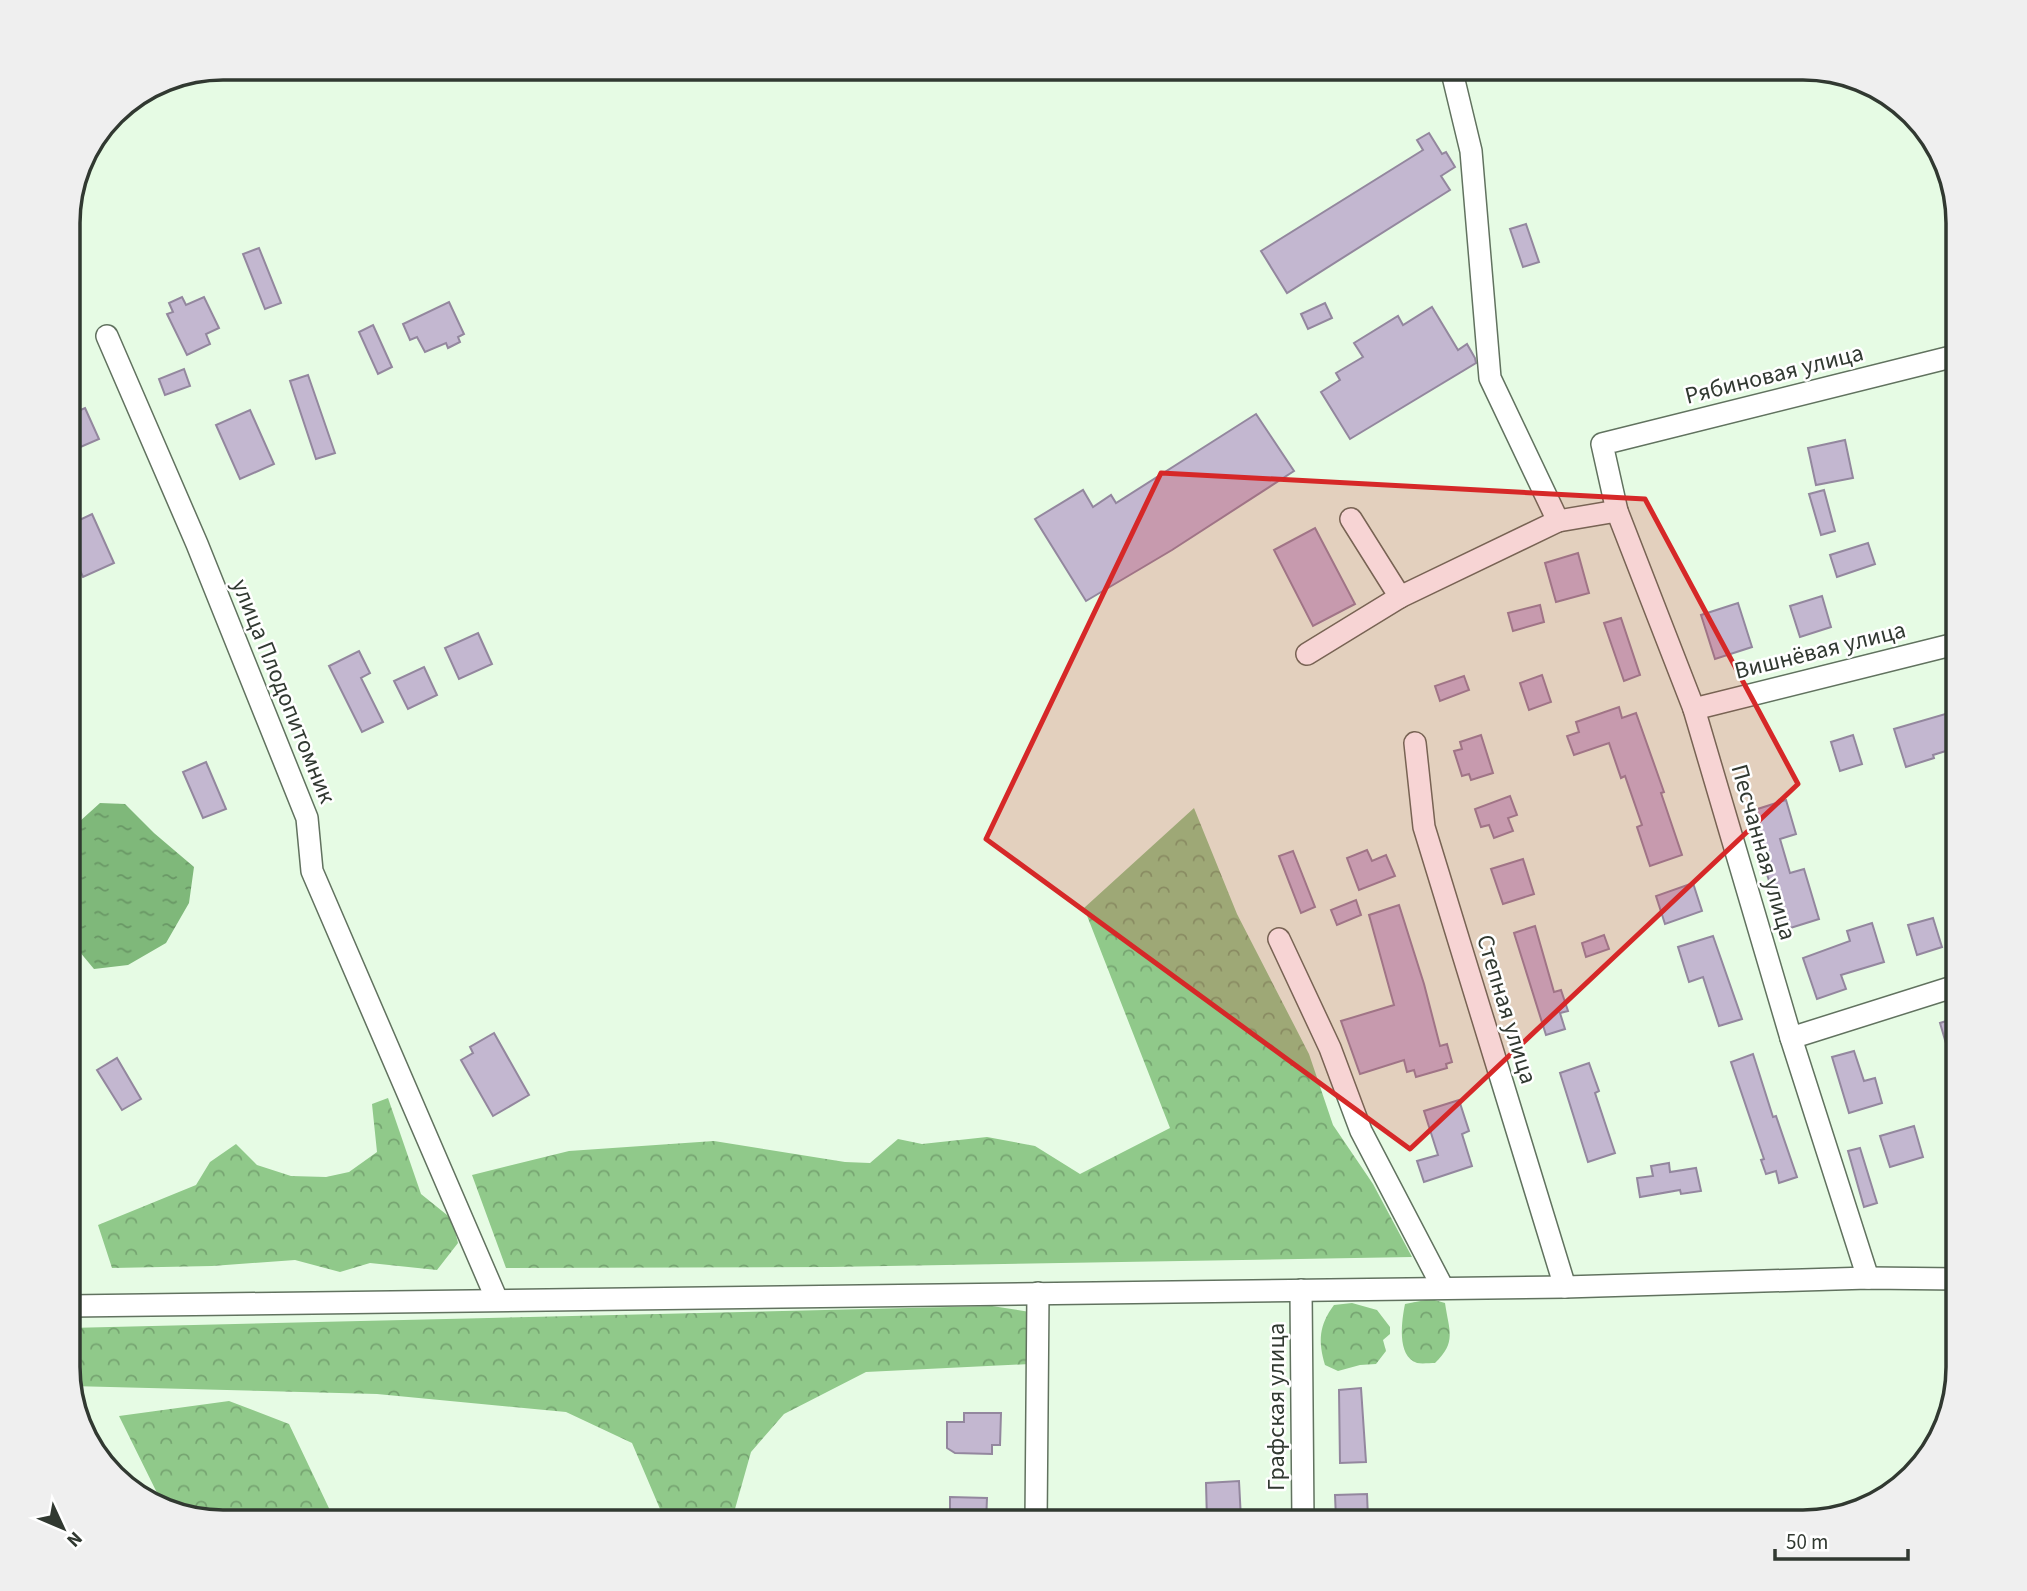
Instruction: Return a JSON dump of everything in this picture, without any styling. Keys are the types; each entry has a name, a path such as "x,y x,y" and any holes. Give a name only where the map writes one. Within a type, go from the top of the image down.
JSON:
{"street":[{"path":"1454,80 1471,151 1490,378 1558,521"},
{"name":"улица Плодопитомник","path":"107,336 197,544 307,818 312,871 497,1300"},
{"name":"Рябиновая улица","path":"1602,444 1946,358"},
{"name":"Песчанная улица","path":"1602,444 1617,511 1694,709 1791,1038 1868,1278"},
{"path":"1307,654 1401,597 1558,521 1617,511"},
{"path":"1351,519 1401,597"},
{"name":"Вишнёвая улица","path":"1694,709 1946,646"},
{"name":"Степная улица","path":"1415,743 1424,827 1564,1287"},
{"path":"1279,939 1330,1048 1361,1131 1443,1288"},
{"path":"1791,1038 1946,989"},
{"path":"81,1306 1564,1287 1868,1278 1946,1279"},
{"name":"Графская улица","path":"1301,1290 1303,1510"},
{"path":"1036,1510 1038,1293"}],"highlighted area":[{"path":"1161,473 1645,499 1798,784 1410,1149 986,839"}],"green space":[{"path":"1194,808 1237,914 1309,1054 1333,1125 1373,1184 1412,1257 830,1267 506,1268 472,1175 569,1151 714,1141 845,1162 870,1163 898,1139 922,1144 987,1137 1035,1146 1080,1174 1170,1128 1084,908"},
{"path":"388,1098 421,1194 452,1219 458,1243 437,1270 370,1263 340,1272 295,1260 212,1266 112,1268 98,1225 196,1185 210,1162 236,1144 257,1165 291,1176 326,1177 349,1172 377,1152 372,1104"},
{"path":"1431,1299 1445,1303 1449,1342 1435,1363 1417,1363 1410,1359 1403,1345 1405,1304"},
{"path":"1352,1303 1377,1310 1390,1327 1390,1334 1383,1340 1386,1351 1376,1364 1338,1371 1325,1365 1321,1334 1325,1319 1334,1305"},
{"path":"992,1306 1030,1312 1030,1364 866,1372 784,1414 751,1452 735,1510 660,1510 632,1443 566,1412 377,1394 82,1386 81,1328"},
{"path":"229,1401 289,1424 330,1510 214,1510 196,1508 160,1496 119,1416"}],"water":[{"path":"100,803 125,804 194,867 189,903 166,943 128,965 94,969 81,953 81,820"}],"building":[{"path":"1429,133 1442,154 1446,152 1455,167 1441,176 1450,190 1287,293 1261,251 1423,150 1417,140"},
{"path":"1526,224 1539,262 1523,267 1510,229"},
{"path":"259,248 281,303 265,309 243,254"},
{"path":"182,297 186,305 204,297 219,328 206,334 210,344 187,355 167,314 173,312 169,303"},
{"path":"449,302 464,334 458,337 460,342 448,348 446,343 425,352 417,337 410,340 403,324"},
{"path":"1325,303 1332,318 1308,329 1301,314"},
{"path":"1432,307 1458,350 1467,344 1476,363 1350,439 1321,392 1340,380 1336,373 1363,357 1354,343 1398,316 1403,325"},
{"path":"373,325 392,367 378,374 359,332"},
{"path":"184,369 190,386 165,395 159,379"},
{"path":"308,375 335,453 316,459 290,381"},
{"path":"85,408 99,439 81,447 81,410"},
{"path":"250,410 274,464 240,479 216,425"},
{"path":"1256,414 1294,471 1172,550 1086,601 1035,519 1083,490 1093,507 1111,495 1116,503"},
{"path":"1845,440 1853,478 1816,485 1808,448"},
{"path":"1824,490 1835,531 1821,535 1809,494"},
{"path":"92,514 114,563 83,577 81,573 81,519"},
{"path":"1315,528 1355,604 1313,626 1274,550"},
{"path":"1868,543 1875,564 1837,577 1830,555"},
{"path":"1578,553 1589,593 1556,602 1545,563"},
{"path":"1822,596 1831,627 1800,637 1790,606"},
{"path":"1738,603 1752,647 1715,659 1701,615"},
{"path":"1540,605 1544,622 1513,631 1508,613"},
{"path":"1621,618 1640,675 1624,681 1604,623"},
{"path":"478,633 492,664 459,679 445,648"},
{"path":"359,651 370,673 361,678 383,722 362,732 329,666"},
{"path":"424,667 437,695 408,709 394,681"},
{"path":"1542,675 1551,702 1529,710 1520,683"},
{"path":"1464,676 1469,690 1440,701 1435,686"},
{"path":"1619,707 1622,718 1636,713 1664,792 1661,793 1682,855 1650,866 1637,827 1642,825 1625,776 1621,778 1609,743 1574,755 1567,736 1579,732 1576,722"},
{"path":"1946,714 1946,751 1906,767 1894,729"},
{"path":"1481,735 1493,773 1471,780 1469,774 1462,776 1454,751 1462,749 1460,742"},
{"path":"1853,735 1862,764 1840,771 1831,742"},
{"path":"206,762 226,809 203,818 183,772"},
{"path":"1510,796 1517,815 1508,818 1513,831 1494,838 1489,825 1481,827 1475,809"},
{"path":"1786,800 1796,834 1780,839 1790,873 1804,869 1819,919 1784,930 1748,812"},
{"path":"1367,850 1372,861 1386,855 1395,876 1359,890 1347,858"},
{"path":"1293,851 1315,907 1301,913 1279,856"},
{"path":"1523,859 1534,894 1503,904 1491,869"},
{"path":"1693,883 1702,911 1665,924 1656,896"},
{"path":"1356,900 1361,915 1337,925 1331,910"},
{"path":"1399,905 1440,1046 1447,1044 1452,1062 1446,1064 1447,1068 1416,1077 1414,1070 1407,1072 1404,1060 1360,1074 1341,1021 1394,1005 1369,915"},
{"path":"1933,918 1942,947 1917,955 1908,925"},
{"path":"1872,923 1884,962 1841,975 1846,989 1817,999 1803,958 1850,941 1847,931"},
{"path":"1535,926 1554,992 1561,990 1568,1011 1560,1013 1565,1029 1546,1035 1514,933"},
{"path":"1604,935 1609,949 1586,957 1582,943"},
{"path":"1713,936 1742,1019 1719,1026 1703,977 1689,982 1678,947"},
{"path":"1946,1021 1946,1043 1940,1023"},
{"path":"494,1033 529,1095 493,1116 461,1060 473,1053 470,1047"},
{"path":"1854,1051 1864,1081 1875,1078 1882,1103 1849,1113 1832,1057"},
{"path":"1753,1054 1773,1117 1776,1116 1797,1177 1779,1183 1776,1171 1766,1174 1761,1160 1764,1159 1731,1062"},
{"path":"117,1058 141,1099 122,1110 97,1070"},
{"path":"1589,1063 1599,1091 1595,1093 1615,1153 1588,1162 1560,1073"},
{"path":"1459,1100 1469,1131 1462,1134 1472,1166 1424,1182 1417,1161 1438,1155 1424,1111"},
{"path":"1914,1126 1923,1157 1890,1167 1880,1136"},
{"path":"1860,1148 1877,1203 1864,1207 1848,1151"},
{"path":"1669,1163 1670,1172 1696,1168 1701,1191 1681,1194 1680,1190 1640,1197 1637,1178 1653,1176 1651,1166"},
{"path":"1361,1388 1366,1462 1340,1463 1339,1390"},
{"path":"964,1413 1001,1413 1000,1445 992,1445 992,1454 955,1453 947,1448 947,1422 964,1422"},
{"path":"1239,1481 1241,1510 1207,1510 1206,1483"},
{"path":"1367,1494 1368,1510 1336,1510 1335,1495"},
{"path":"950,1497 987,1498 987,1510 950,1510"}]}
